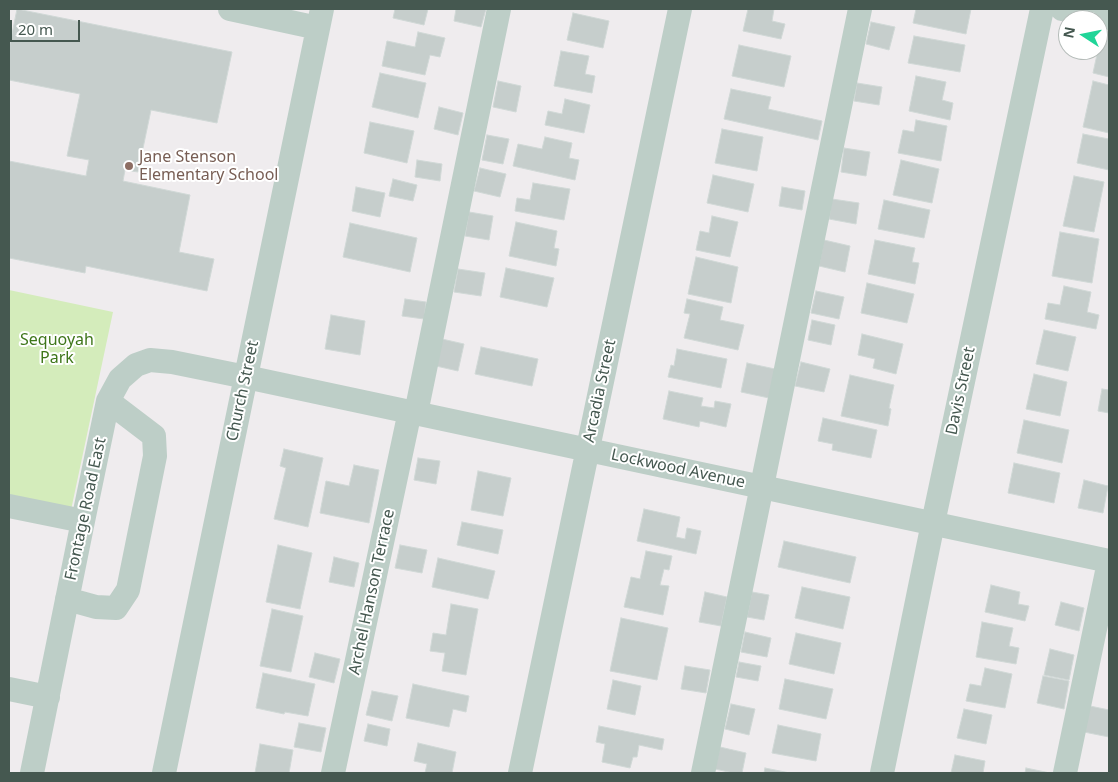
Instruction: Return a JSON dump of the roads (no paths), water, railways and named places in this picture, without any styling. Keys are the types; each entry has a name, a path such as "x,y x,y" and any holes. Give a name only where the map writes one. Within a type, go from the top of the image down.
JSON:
{"street":[{"path":"230,9 320,18"},
{"name":"Archel Hanson Terrace","path":"333,773 413,412 499,9"},
{"name":"Arcadia Street","path":"520,773 680,9"},
{"path":"703,773 860,9"},
{"name":"Davis Street","path":"882,773 1042,9"},
{"path":"1062,9 1109,18"},
{"name":"Church Street","path":"164,773 320,18"},
{"name":"Frontage Road East","path":"32,773 108,401 120,379 136,365 150,360 172,362 246,376"},
{"name":"Lockwood Avenue","path":"246,376 1109,561"},
{"path":"67,600 96,608 116,608 128,590 155,456 154,436 108,401"},
{"path":"9,506 83,521"},
{"path":"1066,773 1109,561"},
{"path":"9,689 48,697"}],"place":[{"name":"Jane Stenson Elementary School","path":"129,166"}],"park label":[{"name":"Sequoyah Park","path":"57,349"}]}
